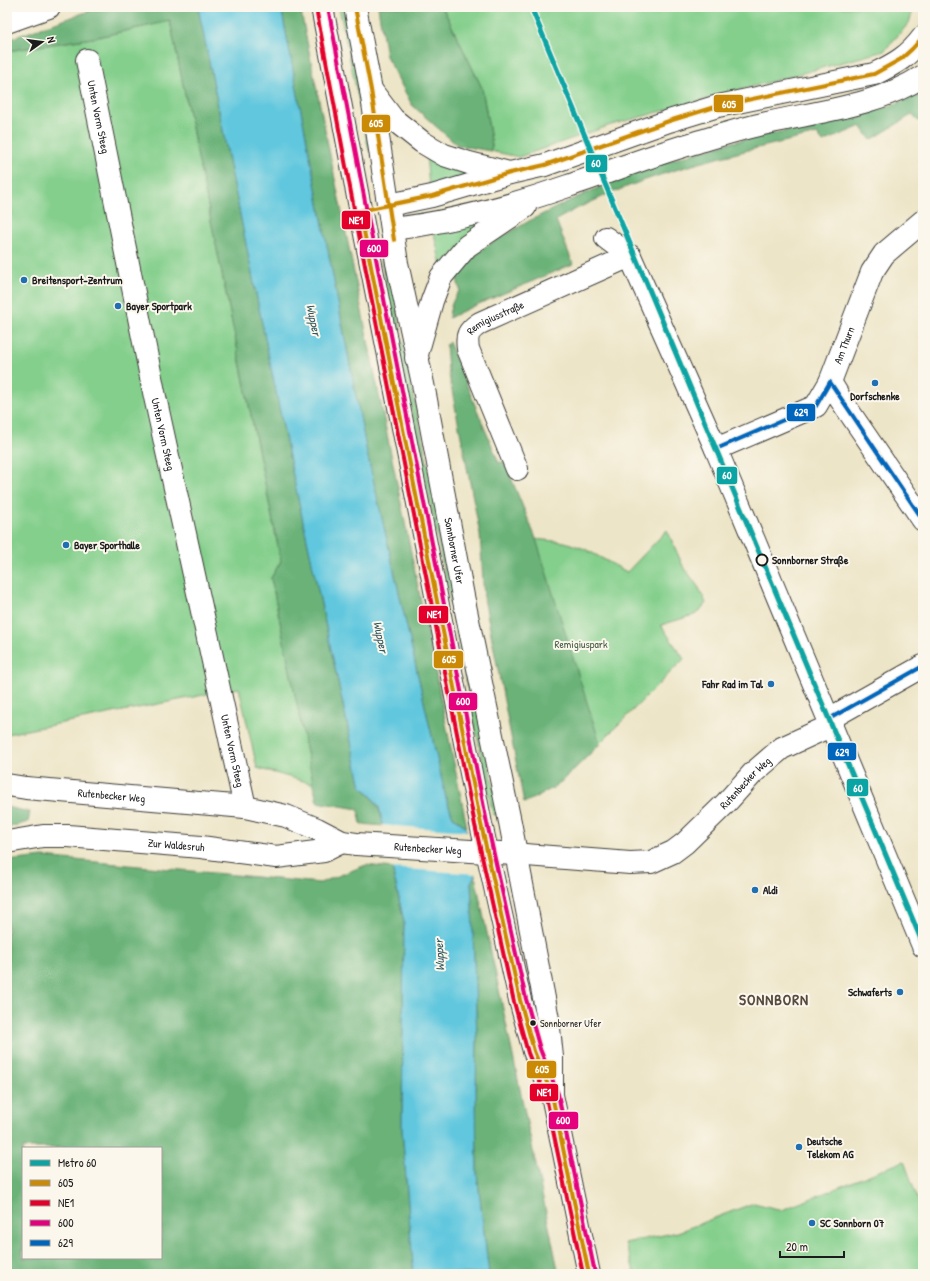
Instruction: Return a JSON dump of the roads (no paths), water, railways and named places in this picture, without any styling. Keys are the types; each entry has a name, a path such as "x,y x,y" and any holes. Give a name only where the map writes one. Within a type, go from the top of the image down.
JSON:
{"main road":[{"path":"7,22 49,7"},
{"name":"Sonnborner Ufer","path":"322,7 480,852 534,1051 552,1095 589,1274"},
{"name":"Sonnborner Ufer","path":"355,7 371,90 392,229 416,358 423,384 463,596 548,1019 552,1057 552,1095"},
{"path":"360,210 432,196 510,173 545,165 669,121 718,106 874,74 896,63 910,52 923,37"},
{"name":"Unten Vorm Steeg","path":"87,60 155,397 245,807"},
{"path":"365,234 425,225 495,209 567,187 692,143 765,123 844,107 890,94 923,76"},
{"path":"371,90 393,119 422,142 444,155 510,173"},
{"path":"416,358 432,301 441,277 467,246 522,209 567,187"},
{"name":"Am Thurn","path":"716,449 816,406 830,382 872,272 884,254 923,221"},
{"path":"606,238 630,256 716,449 923,946"},
{"name":"Remigiusstraße","path":"517,469 468,349 467,339 471,329 480,323 630,256"},
{"path":"830,382 923,520"},
{"name":"Rutenbecker Weg","path":"7,785 26,788 245,807 286,816 349,843 630,863 650,862 673,852 685,843 726,803 753,773 782,748 830,722 923,666"},
{"name":"Zur Waldesruh","path":"7,842 43,836 68,836 201,847 276,857 324,851 349,843"}],"water":[{"name":"Wupper","path":"198,7 281,7 367,453 446,798 453,817 466,827 475,876 471,882 477,1038 477,1174 489,1274 412,1274 413,1265 402,1129 404,922 379,807 369,793 361,787 291,466"}],"metro line":[{"name":"60","path":"531,7 923,944"}],"place":[{"name":"Breitensport-Zentrum","path":"24,280"},
{"name":"Bayer Sportpark","path":"118,306"},
{"name":"Dorfschenke","path":"875,383"},
{"name":"Bayer Sporthalle","path":"66,545"},
{"name":"Sonnborner Straße","path":"762,560"},
{"name":"Fahr Rad im Tal","path":"771,684"},
{"name":"Aldi","path":"755,890"},
{"name":"Schwaferts","path":"900,992"},
{"name":"Sonnborner Ufer","path":"533,1023"},
{"name":"Deutsche Telekom AG","path":"799,1147"},
{"name":"SC Sonnborn 07","path":"812,1223"}],"district":[{"name":"SONNBORN","path":"774,999"}],"park label":[{"name":"Remigiuspark","path":"581,644"}]}
